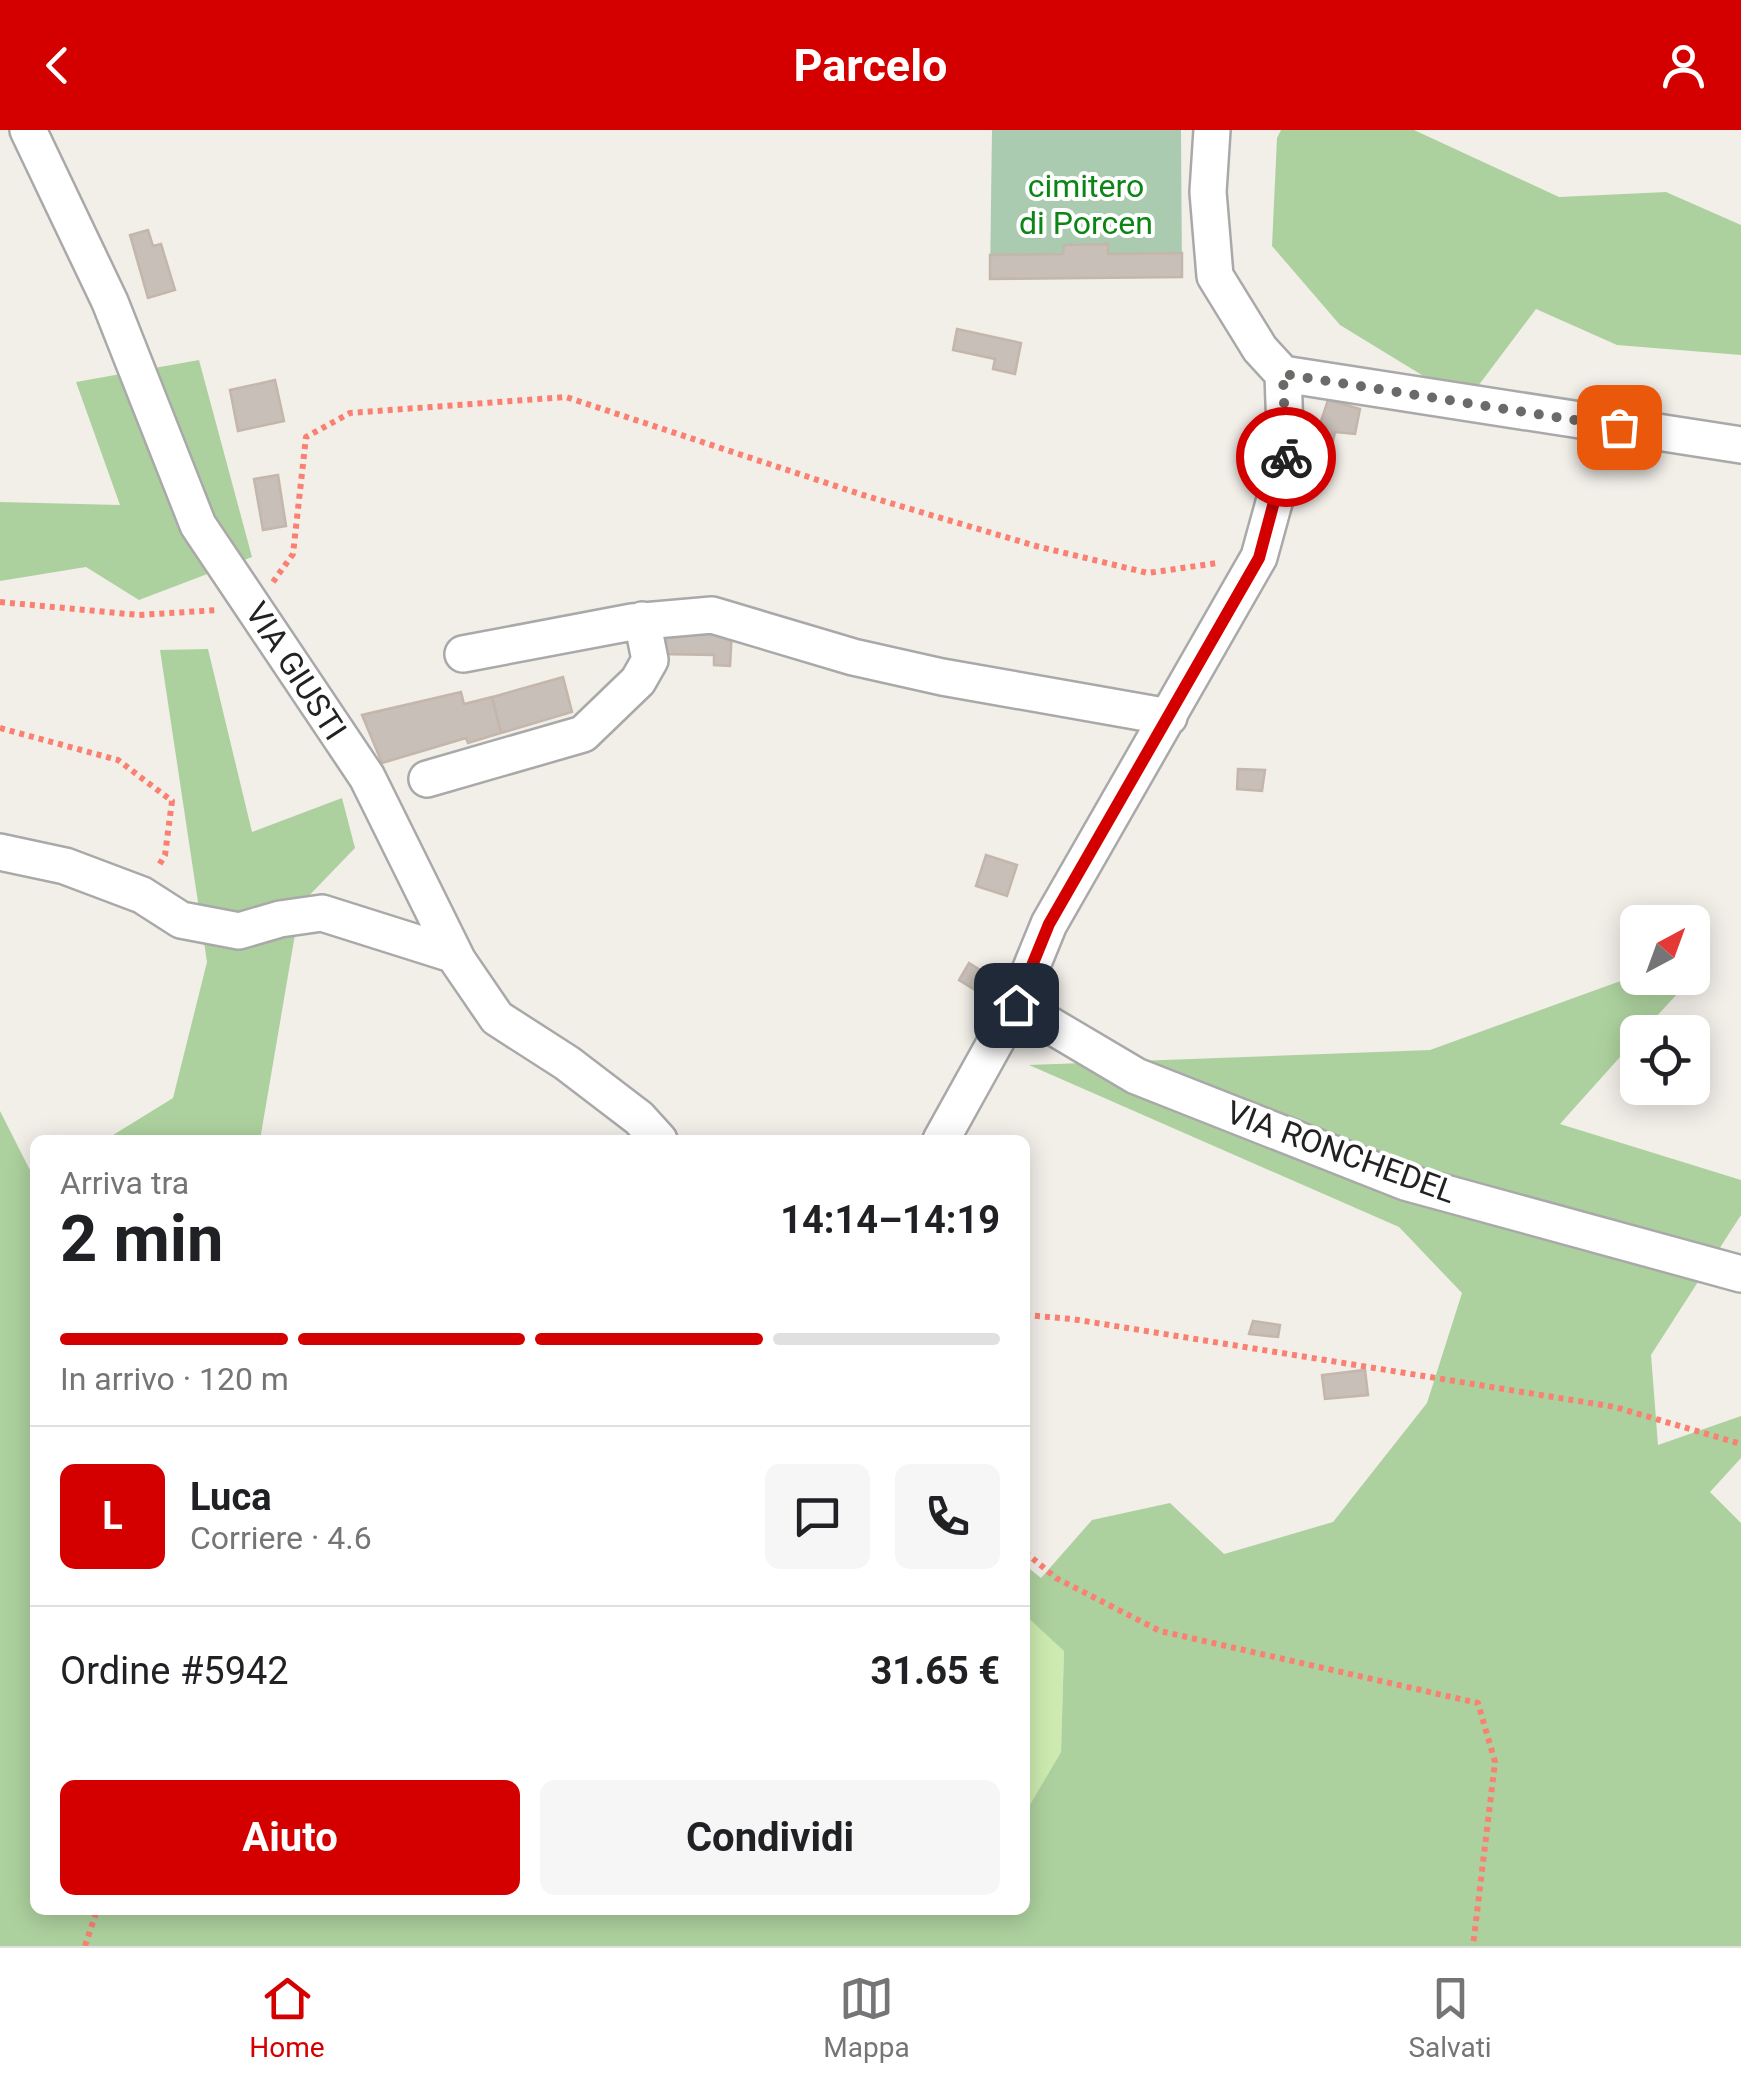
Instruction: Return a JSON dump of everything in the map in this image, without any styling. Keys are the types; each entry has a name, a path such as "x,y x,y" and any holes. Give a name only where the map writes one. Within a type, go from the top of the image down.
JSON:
{"street":[{"name":"VIA GIUSTI","path":"28,130 110,302 198,525 367,778 454,956 498,1018 568,1062 654,1135"},
{"path":"943,1135 1016,1005 1049,924 1259,558 1286,460 1283,374 1260,348 1215,276 1208,192 1212,130"},
{"path":"1283,374 1741,445"},
{"path":"463,654 642,620 712,615 854,657 942,677 1169,717"},
{"path":"427,779 583,734 638,681 650,660 642,620"},
{"path":"0,852 66,866 142,895 181,920 239,931 280,919 322,913 454,956"},
{"name":"VIA RONCHEDEL","path":"1016,1005 1136,1076 1405,1182 1735,1270"}],"path":[{"path":"0,602 139,615 254,608 294,554 306,437 350,413 566,397 880,500 1036,546 1148,573 1259,558"},
{"path":"0,728 118,760 172,802 166,854 142,895"},
{"path":"1030,1315 1616,1406 1741,1444"},
{"path":"1030,1556 1056,1578 1160,1631 1478,1703 1495,1762 1473,1946"},
{"path":"85,1946 95,1915"}],"green space":[{"name":"cimitero di Porcen","path":"992,130 1181,130 1182,277 990,279"},
{"path":"1281,130 1414,130 1559,197 1666,192 1741,225 1741,355 1617,345 1536,309 1466,402 1340,325 1272,246 1277,138"},
{"path":"199,360 252,557 139,600 86,567 0,581 0,502 120,505 76,382"},
{"path":"208,649 252,832 342,798 355,848 300,905 261,1135 113,1135 173,1098 207,962 160,650"},
{"path":"1620,981 1620,995 1676,995 1658,1015 1620,1015 1620,1057 1560,1124 1741,1180 1741,1215 1651,1355 1658,1445 1741,1416 1741,1458 1710,1492 1741,1523 1741,1946 0,1946 0,1111 30,1170 30,1915 1030,1915 1030,1805 1061,1752 1064,1651 1030,1620 1030,1569 1041,1578 1092,1520 1170,1503 1224,1554 1333,1522 1427,1403 1462,1293 1399,1227 1029,1065 1430,1050"},
{"path":"1030,1619 1064,1650 1061,1752 1030,1805"}],"building":[{"path":"148,230 153,246 161,244 175,290 148,298 130,235"},
{"path":"1108,244 1108,254 1182,253 1182,277 990,279 990,255 1063,254 1064,245"},
{"path":"957,329 1021,343 1015,374 993,369 995,359 953,350"},
{"path":"275,380 284,421 238,431 230,390"},
{"path":"1328,400 1360,409 1355,434 1335,432 1333,441 1320,424"},
{"path":"278,475 286,526 263,530 254,479"},
{"path":"660,624 732,630 730,666 714,665 714,655 660,654"},
{"path":"563,677 572,712 501,733 492,697"},
{"path":"461,692 464,704 492,697 501,733 468,743 466,738 382,763 362,715"},
{"path":"1238,769 1265,770 1262,791 1237,789"},
{"path":"986,855 1017,865 1007,896 976,886"},
{"path":"969,963 990,976 980,993 959,980"},
{"path":"1253,1321 1280,1325 1278,1337 1249,1334"},
{"path":"1365,1370 1368,1395 1325,1399 1322,1375"}],"way so far":[{"path":"1286,457 1283,374 1619,427"}],"route":[{"path":"1016,1005 1049,924 1259,558 1286,457"}]}
